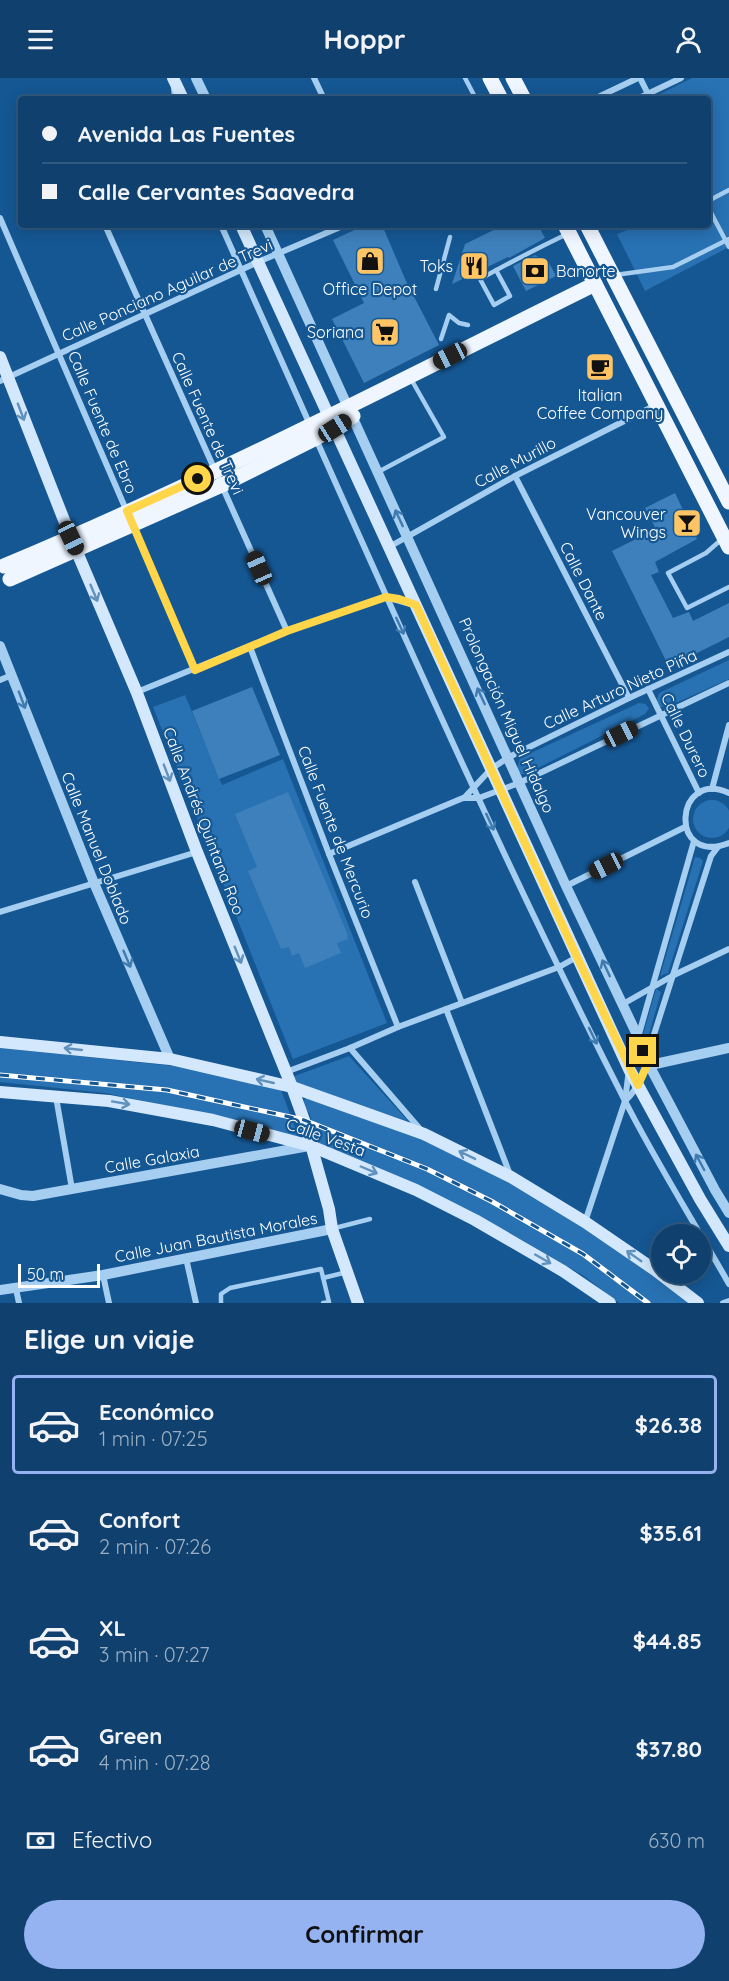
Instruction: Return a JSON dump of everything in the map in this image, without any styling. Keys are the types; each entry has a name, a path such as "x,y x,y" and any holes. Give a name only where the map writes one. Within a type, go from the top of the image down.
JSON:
{"main road":[{"path":"173,78 182,96"},
{"path":"490,78 499,96"},
{"path":"513,78 522,96"},
{"path":"242,228 629,1069 700,1199 729,1245"},
{"path":"588,228 729,502"},
{"path":"567,229 726,542"},
{"path":"3,574 219,478 313,432 351,412 409,376 595,284"},
{"name":"Calle Andrés Quintana Roo","path":"0,357 4,379 137,693 197,852 292,1087 329,1209 332,1229 358,1303"},
{"path":"0,1042 170,1059 292,1087 424,1134 511,1177 585,1222 698,1303"},
{"name":"Calle Vesta","path":"0,1092 109,1101 213,1120 311,1146 416,1190 475,1220 564,1271 610,1303"}],"street":[{"path":"173,78 175,96"},
{"path":"196,78 205,96"},
{"path":"314,78 323,96"},
{"path":"600,96 639,78 648,94"},
{"path":"644,96 681,78"},
{"name":"Calle Fuente de Ebro","path":"0,218 195,670"},
{"name":"Calle Fuente de Trevi","path":"106,228 287,631"},
{"path":"222,228 386,597 559,967 625,1101 729,1284"},
{"name":"Prolongación Miguel Hidalgo","path":"266,228 648,1063 729,1213"},
{"name":"Calle Ponciano Aguilar de Trevi","path":"4,379 258,262 338,228"},
{"path":"595,284 612,275"},
{"name":"Calle Murillo","path":"389,547 515,476 656,405"},
{"name":"Calle Dante","path":"515,476 629,698"},
{"path":"137,693 287,631 386,597 416,605"},
{"name":"Calle Manuel Doblado","path":"0,646 94,883 170,1059"},
{"name":"Calle Fuente de Mercurio","path":"250,647 398,1027"},
{"name":"Calle Arturo Nieto Piña","path":"464,798 491,769 509,757 729,652"},
{"path":"0,680 12,675"},
{"path":"329,854 464,798 479,798 519,783 729,683"},
{"name":"Calle Durero","path":"648,689 699,792"},
{"path":"712,789 729,725"},
{"path":"729,792 712,789 699,792 687,804 684,814 685,826 694,841 703,846 718,848 729,844"},
{"path":"566,886 685,826"},
{"path":"585,1222 625,1101 629,1069 694,841"},
{"path":"625,1101 638,1085 648,1063 650,1047 711,856 718,848"},
{"path":"0,912 197,852"},
{"path":"415,882 462,1003"},
{"path":"622,1004 674,975 729,949"},
{"path":"286,1072 559,967 577,957"},
{"path":"446,1009 511,1177"},
{"path":"350,1048 424,1134"},
{"path":"648,1063 655,1064 729,1048"},
{"path":"56,1097 72,1189"},
{"name":"Calle Galaxia","path":"0,1189 21,1196 33,1196 311,1146"},
{"name":"Calle Juan Bautista Morales","path":"0,1290 102,1275 332,1229"},
{"path":"186,1258 196,1303"},
{"path":"102,1275 109,1303"},
{"path":"16,1289 19,1303"},
{"path":"723,1303 729,1301"}],"lane":[{"path":"465,78 474,96"},
{"path":"711,199 729,190"},
{"path":"711,212 729,247"},
{"path":"496,270 510,296 494,305 480,279 567,229"},
{"path":"436,289 450,237"},
{"path":"612,275 673,267 727,240"},
{"path":"441,339 449,315 459,323 468,325"},
{"path":"378,471 444,437 409,376"},
{"path":"726,542 668,573 687,608 729,586"},
{"path":"332,1229 370,1219"},
{"path":"221,1303 221,1294 231,1288 321,1269 329,1302 323,1303"},
{"path":"323,1278 347,1272"}],"shaded area":[{"path":"692,78 729,78 729,247 645,291 617,234 632,228 711,228 711,96 656,96"},
{"path":"729,660 729,679 669,706 660,707 657,700 659,693"},
{"path":"185,695 222,785 283,759 387,1023 293,1059 153,707"},
{"path":"639,703 649,708 645,714 526,774 521,774 517,769 520,758"},
{"path":"712,800 726,805 730,812 730,826 726,833 712,838 698,833 693,819 698,805"},
{"path":"695,857 703,861 668,973 660,976"},
{"path":"656,989 661,992 648,1038 642,1038"},
{"path":"0,1048 174,1066 281,1090 299,1138 222,1118 105,1093 0,1082"},
{"path":"349,1056 408,1121 296,1085 292,1077"},
{"path":"308,1097 438,1144 559,1207 651,1273 651,1284 666,1284 693,1303 619,1303 584,1276 436,1194 320,1146 304,1100"}],"building":[{"name":"Soriana","path":"359,228 383,228 406,281 439,345 364,383 332,319 364,303 333,240"},
{"name":"Toks","path":"498,228 540,228 545,238 509,258 452,284 465,244"},
{"name":"Banorte","path":"535,255 549,263 556,276 526,291 513,266"},
{"path":"675,493 697,539 655,562 659,572 651,575 673,618 689,612 693,621 729,603 729,637 669,667 612,551 656,529 645,508"},
{"path":"252,687 280,755 219,779 192,711"},
{"path":"288,792 348,939 337,943 341,953 305,968 299,953 292,956 289,947 281,949 248,871 257,867 235,814"}],"railway":[{"path":"0,1075 167,1090 304,1120 427,1169 491,1201 583,1254 648,1303"}],"place":[{"name":"Office Depot","path":"370,261"},
{"name":"Toks","path":"474,266"},
{"name":"Banorte","path":"535,271"},
{"name":"Soriana","path":"385,332"},
{"name":"Italian Coffee Company","path":"600,367"},
{"name":"Vancouver Wings","path":"687,523"}],"route":[{"path":"198,479 127,511 195,670 287,631 386,597 416,605 638,1085 648,1063 643,1051"}]}
